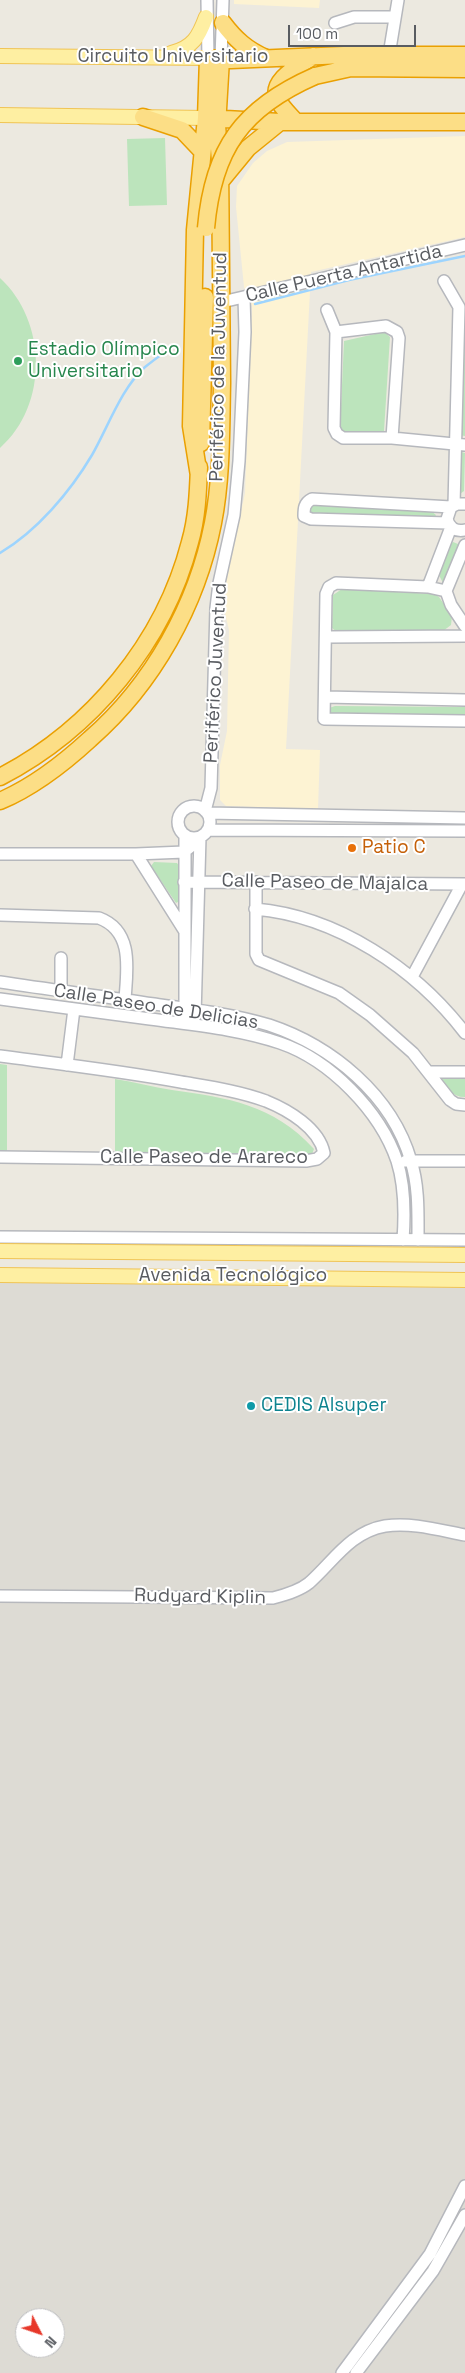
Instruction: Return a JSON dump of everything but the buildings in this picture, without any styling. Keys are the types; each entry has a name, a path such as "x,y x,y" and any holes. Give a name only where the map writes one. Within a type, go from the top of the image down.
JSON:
{"highway":[{"path":"223,23 242,44 266,58"},
{"name":"Circuito Universitario","path":"214,59 465,55"},
{"path":"288,122 279,101 277,90 286,75 324,56"},
{"path":"199,476 191,426 198,182 201,150 212,118 214,59"},
{"path":"199,476 203,416 208,202 215,172 232,141 260,109 282,92 315,76 351,68 465,69"},
{"path":"143,117 182,130 201,150"},
{"path":"212,118 288,122 465,122"},
{"name":"Periférico de la Juventud","path":"0,801 47,773 107,725 137,690 159,657 194,591 210,537 218,488 222,436 222,302 219,232 220,160 212,118"},
{"path":"198,182 212,178 220,180 248,148 288,122"},
{"name":"Periférico de la Juventud","path":"0,777 40,754 69,732 111,690 134,660 156,625 181,573 194,524 199,476"}],"main road":[{"path":"158,56 184,50 192,44 198,37 206,17"},
{"name":"Circuito Universitario","path":"0,56 158,56 214,59"},
{"path":"0,115 212,118"},
{"name":"Avenida Tecnológico","path":"0,1250 465,1256"},
{"path":"18,1251 18,1275"},
{"name":"Avenida Tecnológico","path":"0,1275 465,1280"}],"street":[{"path":"207,0 206,17 214,59"},
{"path":"214,59 223,23 222,0"},
{"path":"389,55 398,0"},
{"path":"335,23 354,17 394,17"},
{"name":"Calle Puerta Antartida","path":"222,302 465,245"},
{"path":"428,587 450,525 447,514 457,505 462,306 444,281"},
{"name":"Periférico Juventud","path":"206,812 211,788 217,596 234,514 239,461 246,332 244,297"},
{"path":"327,310 336,332 335,431 343,438 392,438 460,445"},
{"path":"336,332 386,326 398,332 392,438"},
{"path":"457,505 312,499 304,508 304,516 307,518 450,525 458,530 465,530"},
{"path":"465,545 446,592 451,605 465,626"},
{"path":"446,592 428,587 336,583 329,587 326,594 327,637 324,719 465,721"},
{"path":"327,637 465,636"},
{"path":"325,697 465,700"},
{"path":"190,1009 184,930 185,835 179,826 179,816 186,808 196,806 206,812 273,816 465,818"},
{"path":"0,854 184,852 202,835 210,822 206,812"},
{"path":"273,816 273,830"},
{"path":"438,819 438,831"},
{"path":"185,835 194,838 202,835 273,830 465,831"},
{"path":"190,1024 197,882 202,835"},
{"path":"136,854 184,930"},
{"name":"Calle Paseo de Majalca","path":"184,882 464,884"},
{"path":"256,882 256,954 259,960 338,993 395,1035 450,1100 456,1104 465,1105"},
{"path":"412,977 464,884"},
{"path":"255,909 309,920 345,935 378,953 412,977 448,1012 465,1033"},
{"path":"0,916 99,918 108,922 125,943 128,956 125,999"},
{"path":"61,958 61,991"},
{"name":"Calle Paseo de Delicias","path":"0,982 190,1009 267,1025 308,1041 362,1080 379,1101 398,1130 411,1160 418,1194 418,1240"},
{"name":"Calle Paseo de Delicias","path":"0,999 190,1024 259,1037 282,1044 321,1064 338,1077 361,1101 384,1134 397,1161 403,1190 403,1240"},
{"path":"67,1065 74,1009"},
{"name":"Calle Paseo de Arareco","path":"0,1056 135,1073 229,1090 268,1102 292,1114 312,1131 323,1148 323,1156 306,1161 0,1157"},
{"path":"428,1072 465,1072"},
{"path":"397,1161 465,1161"},
{"path":"0,1237 465,1240"},
{"name":"Rudyard Kiplin","path":"0,1596 273,1598 307,1584 343,1548 361,1534 384,1526 415,1526 465,1535"},
{"path":"342,2373 430,2254 465,2186"},
{"path":"356,2373 433,2271 465,2215"}],"shaded area":[{"path":"234,0 320,0 319,8 234,4"},
{"path":"465,136 465,237 311,272 286,749 320,750 318,809 226,806 220,800 220,765 227,731 229,630 224,609 224,591 245,493 252,306 244,287 236,207 237,186 253,163 267,151 287,142"},
{"path":"0,1276 465,1284 465,2373 0,2373"}],"green space":[{"path":"165,138 167,205 129,206 127,139"},
{"name":"Estadio Olímpico Universitario","path":"0,278 16,296 27,317 34,339 36,363 34,387 27,409 16,430 0,448"},
{"path":"465,318 465,436 459,435"},
{"path":"384,332 390,337 384,431 380,435 344,433 340,430 344,341"},
{"path":"461,452 465,453 464,491 460,494"},
{"path":"312,503 430,510 436,515 434,519 310,515 307,505"},
{"path":"453,542 458,544 458,549 449,578 443,583 438,573 449,545"},
{"path":"342,589 434,594 439,597 452,616 451,625 443,631 337,632 332,628 333,595"},
{"path":"335,706 465,707 465,718 329,714 329,708"},
{"path":"154,862 177,863 180,867 180,901 176,903 151,866"},
{"path":"0,1064 7,1065 7,1152 0,1152"},
{"path":"115,1079 212,1096 249,1106 282,1122 314,1149 312,1154 115,1152"},
{"path":"442,1079 465,1079 465,1097 454,1094 448,1089"}],"waterway":[{"path":"255,304 349,280 465,256"},
{"path":"0,553 27,534 52,510 74,483 92,455 115,409 137,375 145,367 177,345"}],"place":[{"name":"Estadio Olímpico Universitario","path":"18,361"},
{"name":"Patio C","path":"352,848"},
{"name":"CEDIS Alsuper","path":"251,1406"}]}
